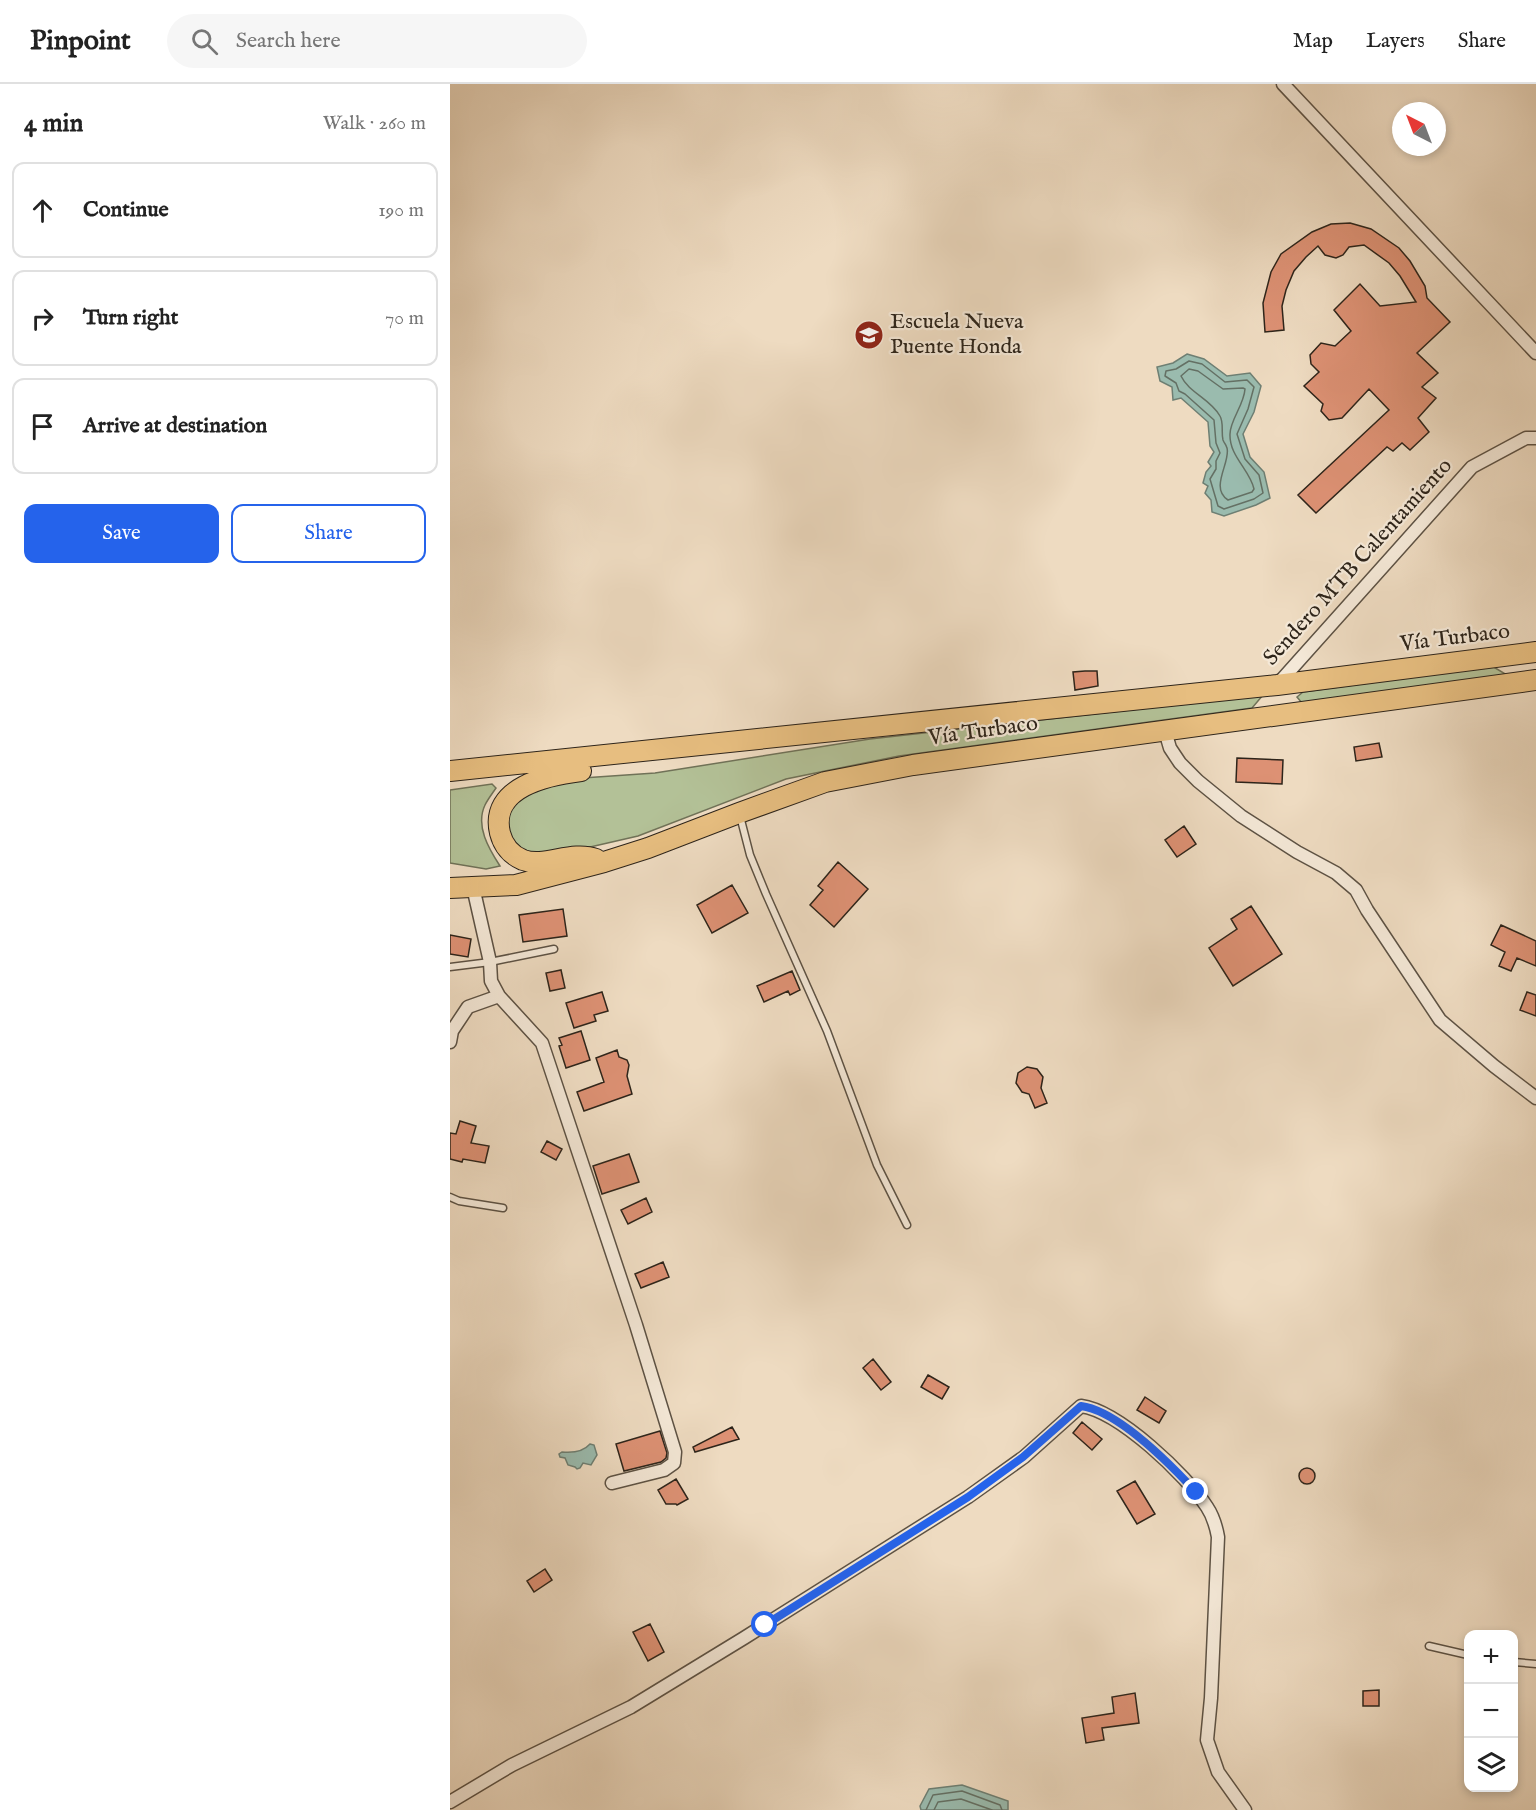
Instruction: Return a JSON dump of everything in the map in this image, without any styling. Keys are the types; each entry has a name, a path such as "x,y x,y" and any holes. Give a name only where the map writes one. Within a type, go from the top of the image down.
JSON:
{"highway":[{"name":"Vía Turbaco","path":"450,771 1277,685 1536,652"},
{"name":"Vía Turbaco","path":"450,888 516,885 604,862 648,848 825,782 873,772 1536,680"},
{"path":"604,862 584,855 531,863 519,859 505,846 499,828 499,816 506,800 516,790 528,784 562,773 717,754 744,742"}],"street":[{"path":"1283,84 1536,353"},
{"name":"Sendero MTB Calentamiento","path":"1277,685 1472,467 1526,438 1536,438"},
{"path":"1166,731 1170,748 1180,763 1198,781 1240,816 1297,852 1336,873 1356,890 1440,1020 1536,1098"},
{"path":"473,887 490,962 491,981 499,996 542,1043 636,1325 675,1452 674,1463 664,1470 612,1484"},
{"path":"450,1042 452,1031 468,1007 499,996"},
{"path":"450,1802 512,1765 630,1707 744,1638 968,1497 1023,1457 1081,1406 1108,1416 1166,1459 1208,1508 1216,1527 1218,1537 1207,1740 1218,1772 1245,1810"}],"lane":[{"path":"739,813 750,855 827,1031 877,1165 907,1225"},
{"path":"450,967 490,962 554,949"},
{"path":"450,1197 459,1201 503,1208"},
{"path":"1429,1646 1464,1654"},
{"path":"1518,1662 1536,1664"}],"shaded area":[{"path":"1492,666 1507,675 1302,703 1297,697 1303,692"},
{"path":"1263,695 1252,708 899,756 786,779 638,836 551,856 531,856 515,843 507,831 506,815 518,799 540,786 568,779 655,773 870,739"},
{"path":"492,784 496,788 482,813 482,829 500,866 486,869 450,863 450,790"}],"water":[{"path":"1187,354 1204,359 1227,376 1250,373 1261,386 1254,412 1243,434 1250,457 1264,472 1270,498 1224,516 1212,512 1211,500 1205,493 1208,486 1203,483 1206,472 1211,466 1208,462 1214,452 1210,446 1208,422 1181,398 1173,400 1172,387 1160,381 1157,367 1173,363"},
{"path":"590,1444 594,1445 597,1455 591,1465 583,1463 577,1469 568,1465 565,1458 560,1457 559,1454 562,1452 584,1449"},
{"path":"962,1785 1008,1801 1008,1810 921,1810 920,1806 929,1789"}],"building":[{"path":"1350,223 1371,229 1399,248 1425,286 1427,298 1450,322 1417,353 1438,373 1422,387 1436,398 1418,418 1429,432 1410,450 1402,443 1393,451 1387,447 1316,513 1298,495 1389,410 1369,389 1342,418 1329,420 1321,411 1323,404 1304,386 1319,372 1311,364 1310,355 1321,343 1335,346 1351,331 1334,310 1360,284 1380,306 1416,302 1389,263 1364,245 1349,247 1343,255 1336,258 1325,255 1318,246 1306,257 1294,271 1286,290 1282,306 1284,330 1265,332 1263,303 1271,272 1281,254 1312,232 1331,224"},
{"path":"1097,671 1098,686 1075,690 1073,672"},
{"path":"1379,743 1382,757 1356,761 1354,747"},
{"path":"1237,758 1283,760 1282,784 1236,782"},
{"path":"1184,826 1196,844 1177,857 1165,840"},
{"path":"838,862 868,889 834,927 810,905 823,890 818,886"},
{"path":"732,885 748,913 712,933 697,905"},
{"path":"1251,906 1282,954 1233,986 1209,948 1237,929 1231,919"},
{"path":"563,909 567,936 523,942 519,915"},
{"path":"1501,925 1536,941 1536,966 1517,958 1511,971 1499,966 1505,952 1491,945"},
{"path":"450,935 471,939 468,957 450,954"},
{"path":"561,970 565,988 550,991 546,973"},
{"path":"792,971 800,990 790,995 788,991 764,1002 757,986"},
{"path":"602,992 608,1011 594,1015 596,1021 574,1028 566,1003"},
{"path":"1527,992 1536,995 1536,1016 1520,1010"},
{"path":"581,1031 590,1060 566,1068 559,1046 562,1045 559,1038"},
{"path":"617,1050 619,1057 627,1060 629,1065 627,1076 632,1094 584,1111 577,1092 604,1082 596,1058"},
{"path":"1027,1067 1037,1069 1043,1077 1041,1088 1047,1103 1035,1108 1029,1094 1022,1092 1016,1083 1018,1073"},
{"path":"460,1121 476,1126 471,1143 489,1146 485,1163 450,1159 450,1133 456,1134"},
{"path":"547,1141 562,1149 556,1160 541,1152"},
{"path":"629,1154 639,1182 602,1194 593,1166"},
{"path":"646,1198 652,1212 628,1224 621,1210"},
{"path":"663,1262 669,1277 641,1288 635,1274"},
{"path":"873,1359 891,1382 881,1390 863,1368"},
{"path":"928,1375 949,1387 942,1399 921,1387"},
{"path":"1145,1397 1166,1411 1159,1423 1137,1410"},
{"path":"1082,1422 1102,1439 1092,1450 1073,1433"},
{"path":"732,1427 739,1439 695,1452 693,1447"},
{"path":"660,1431 667,1453 666,1458 661,1462 624,1471 616,1444"},
{"path":"1307,1468 1315,1476 1307,1484 1299,1476"},
{"path":"676,1479 688,1499 677,1505 666,1504 658,1490"},
{"path":"1135,1481 1155,1514 1137,1524 1117,1491"},
{"path":"545,1569 552,1580 534,1592 527,1581"},
{"path":"650,1624 664,1652 648,1661 633,1632"},
{"path":"1379,1690 1379,1706 1363,1706 1363,1691"},
{"path":"1135,1693 1139,1723 1102,1728 1104,1740 1086,1743 1082,1718 1114,1713 1112,1697"}],"place":[{"name":"Escuela Nueva Puente Honda","path":"869,335"}],"route":[{"path":"765,1625 968,1497 1023,1457 1081,1406 1108,1416 1133,1434 1166,1459 1196,1492"}]}
